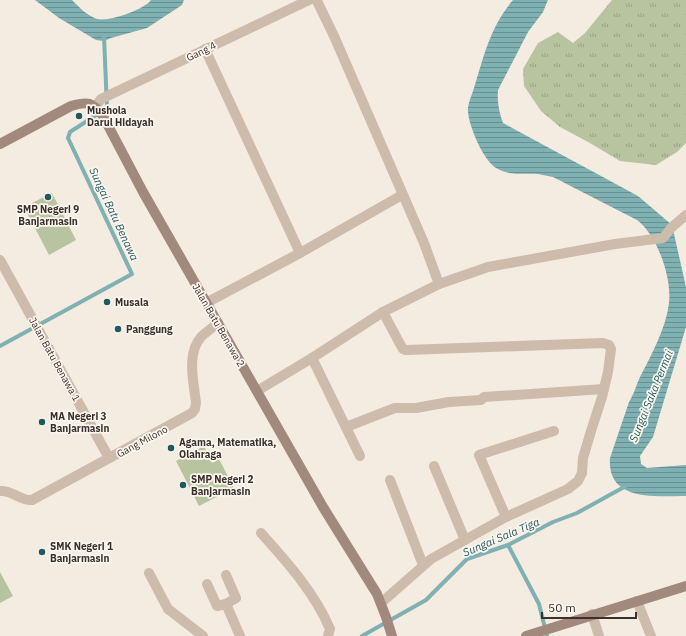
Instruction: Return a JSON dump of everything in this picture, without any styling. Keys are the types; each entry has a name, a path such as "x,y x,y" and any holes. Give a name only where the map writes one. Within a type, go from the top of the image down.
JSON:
{"street":[{"name":"Gang 4","path":"98,103 114,93 308,1"},
{"path":"308,1 344,58 424,243 439,284"},
{"path":"205,49 300,253"},
{"path":"0,144 71,106 81,103 98,103"},
{"name":"Jalan Batu Benawa 2","path":"98,103 103,116 143,192 323,507 381,603 391,632"},
{"path":"206,303 300,253 402,195"},
{"path":"257,391 312,358 383,312 439,284 488,267 615,244 663,238 671,228 686,215"},
{"name":"Jalan Batu Benawa 1","path":"0,260 110,458"},
{"path":"381,603 423,565 432,559 506,517 568,490 578,481 582,473 583,458 604,389 611,349 610,345 607,343 406,350 403,349 383,312"},
{"name":"Gang Milono","path":"0,491 9,492 28,500 32,500 192,413 195,409 196,403 192,363 194,349 201,337 218,323"},
{"path":"312,358 360,456"},
{"path":"346,426 395,408 416,408 449,402 481,400 484,397 604,389"},
{"path":"506,517 479,455 554,431"},
{"path":"434,466 465,540"},
{"path":"390,480 423,565"},
{"path":"261,534 284,559 320,610 330,628 328,636"},
{"path":"148,573 168,609 203,636"},
{"path":"207,584 217,606 226,604 236,598 226,575"},
{"path":"526,636 592,614 686,586"},
{"path":"637,601 651,636"},
{"path":"226,604 240,636"},
{"path":"592,614 599,636"}],"green space":[{"path":"612,0 686,0 686,143 677,152 656,165 620,161 560,127 541,111 524,86 523,69 538,43 558,32 573,43 585,33"},
{"path":"52,193 76,240 49,255 24,207"},
{"path":"204,446 212,463 219,459 234,488 199,506 176,461"},
{"path":"0,572 13,596 0,603"}],"water":[{"path":"35,0 72,0 89,15 97,19 109,19 141,8 151,0 184,0 182,5 147,28 104,41 96,40 59,18"},
{"name":"Sungai Saka Permai","path":"513,0 548,0 543,12 528,32 498,90 500,115 503,123 638,196 672,225 686,287 686,327 653,437 640,456 641,464 647,468 686,465 686,496 648,496 635,494 616,482 611,472 610,458 629,402 658,341 665,322 669,303 668,281 662,257 657,246 651,236 637,220 553,177 538,174 516,174 501,171 496,168 486,158 471,126 468,106 485,53 493,31 505,10"}],"waterway":[{"name":"Sungai Batu Benawa","path":"0,346 132,274 68,138 70,132 107,108 104,36"},
{"name":"Sungai Sala Tiga","path":"362,636 426,600 467,559 508,545 553,522 577,513 626,486"},
{"path":"508,545 539,604 547,636"}],"place":[{"name":"Mushola Darul Hidayah","path":"79,116"},
{"name":"SMP Negeri 9 Banjarmasin","path":"48,197"},
{"name":"Musala","path":"107,302"},
{"name":"Panggung","path":"118,329"},
{"name":"MA Negeri 3 Banjarmasin","path":"42,422"},
{"name":"Agama, Matematika, Olahraga","path":"171,448"},
{"name":"SMP Negeri 2 Banjarmasin","path":"183,485"},
{"name":"SMK Negeri 1 Banjarmasin","path":"42,552"}]}
